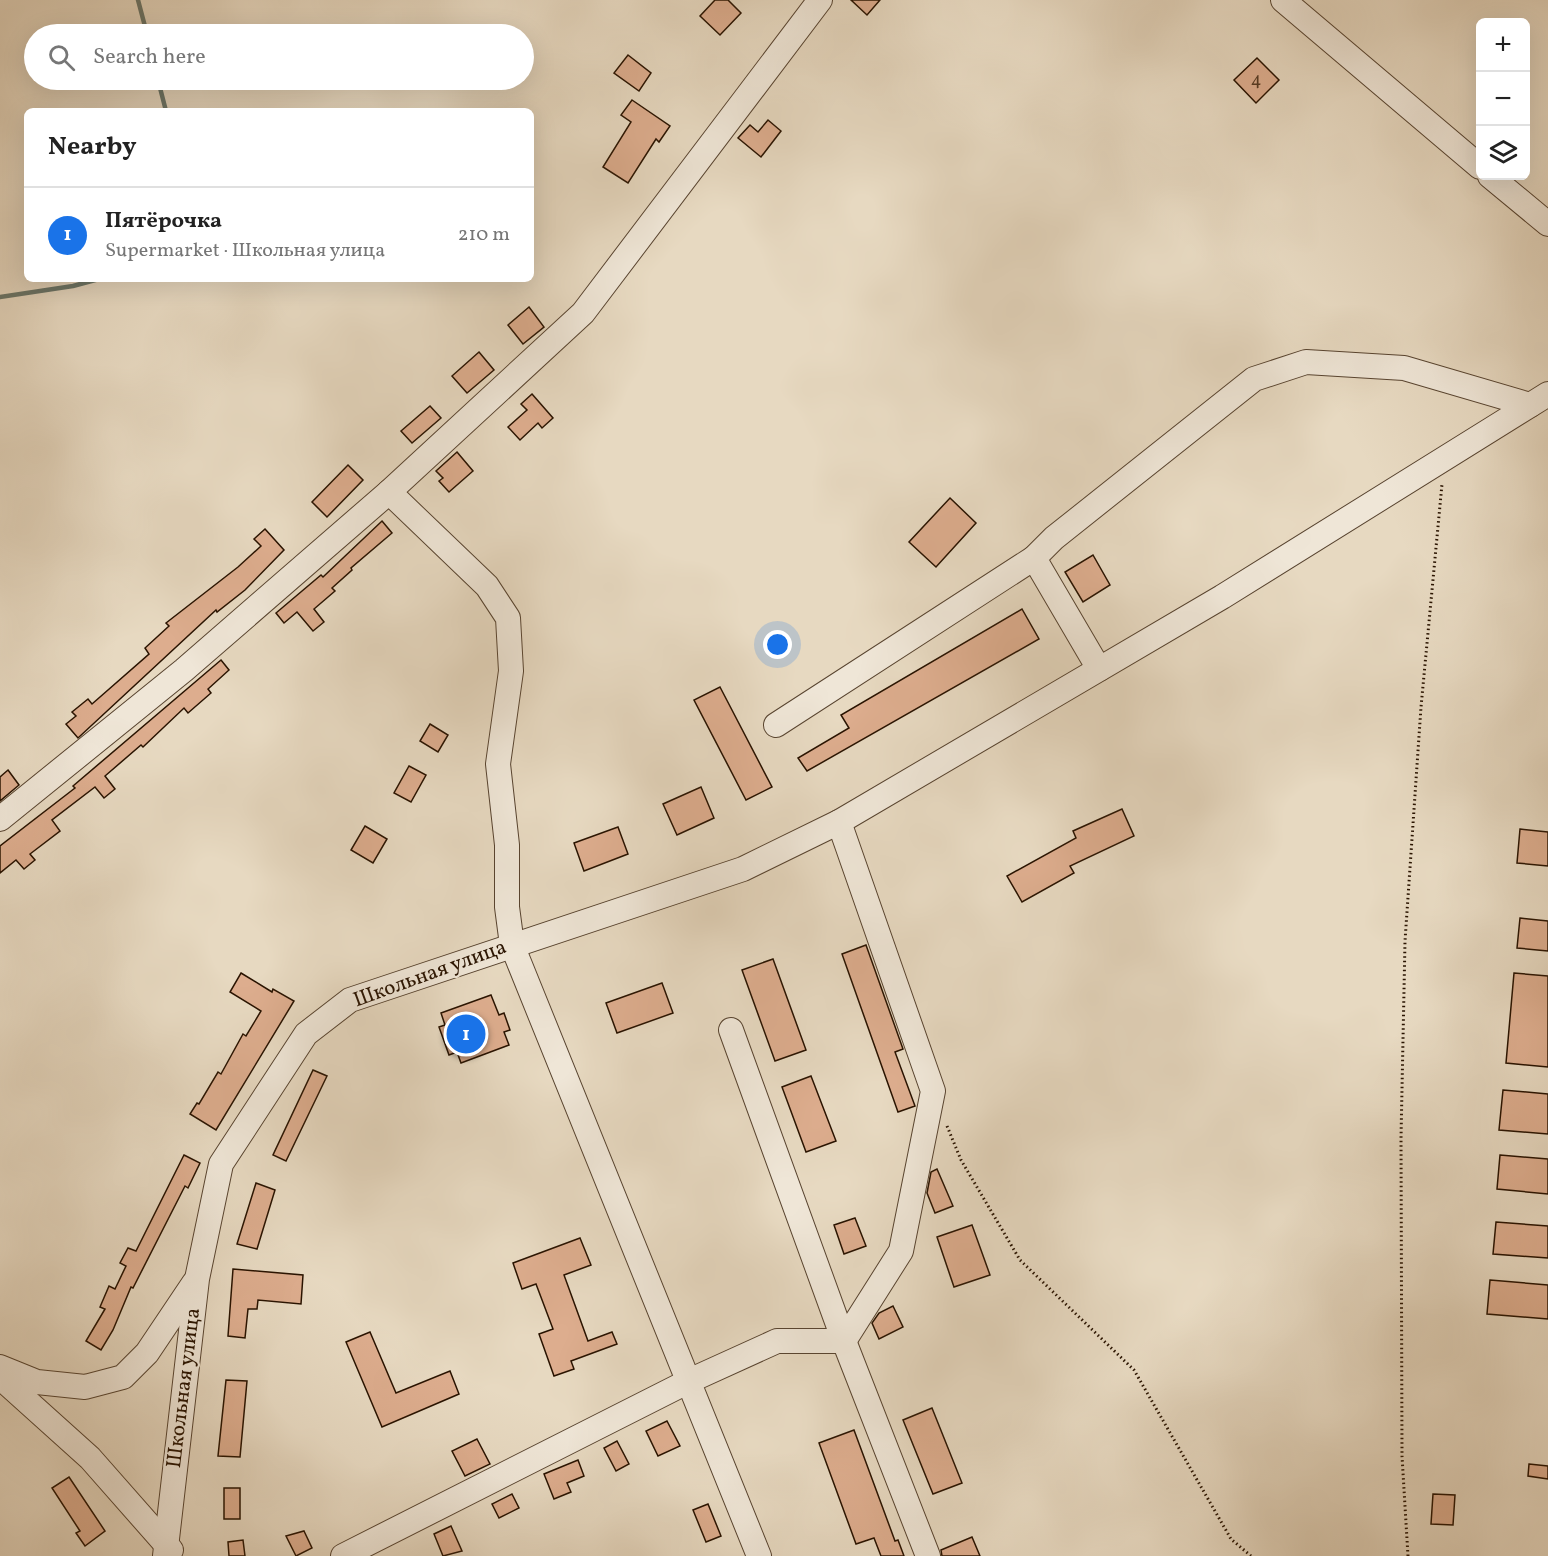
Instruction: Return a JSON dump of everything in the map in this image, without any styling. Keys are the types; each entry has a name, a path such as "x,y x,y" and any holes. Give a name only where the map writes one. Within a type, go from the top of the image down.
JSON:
{"street":[{"path":"0,819 184,669 389,492 583,313 820,0"},
{"path":"1283,0 1476,164"},
{"path":"1495,180 1548,224"},
{"path":"776,725 1034,558 1054,537 1254,379 1306,362 1404,368 1539,400"},
{"name":"Школьная улица","path":"169,1551 197,1279 221,1164 306,1034 350,1000 743,869 839,822 1099,669 1539,400"},
{"path":"389,492 487,586 508,618 511,671 498,764 507,845 507,907 512,945 759,1556"},
{"path":"1034,558 1099,669"},
{"path":"839,822 933,1091 901,1251 844,1341"},
{"path":"731,1030 844,1341 928,1556"},
{"path":"0,1367 37,1382 85,1387 123,1377 147,1353 197,1279"},
{"path":"343,1556 689,1381 777,1341 844,1341"},
{"path":"0,1377 90,1458 169,1551"}],"path":[{"path":"1408,1556 1402,1456 1401,1138 1405,941 1421,707 1444,459"},
{"path":"945,1121 961,1161 1020,1260 1134,1370 1231,1539 1251,1556"}],"building":[{"path":"715,0 728,0 741,13 720,35 700,16"},
{"path":"851,0 880,0 867,15"},
{"path":"628,55 651,73 639,91 614,73"},
{"path":"1257,58 1279,80 1256,103 1234,80"},
{"path":"632,100 670,126 659,142 656,139 628,183 603,167 631,122 621,115"},
{"path":"768,120 781,131 761,157 738,138 750,125 758,132"},
{"path":"529,307 544,327 523,344 508,325"},
{"path":"479,352 494,370 467,393 452,376"},
{"path":"532,394 553,418 542,428 538,423 520,440 508,427 527,410 521,404"},
{"path":"430,406 441,418 412,443 401,431"},
{"path":"457,452 473,471 449,492 439,481 443,478 436,471"},
{"path":"348,465 363,480 327,517 312,502"},
{"path":"950,498 976,523 936,567 909,542"},
{"path":"382,521 392,533 351,568 352,570 332,588 335,591 314,609 324,622 313,631 297,612 284,623 276,613 321,575 323,577"},
{"path":"265,529 284,550 245,590 217,612 216,610 78,738 66,724 76,716 72,712 88,699 92,704 149,654 145,648 169,626 166,623 238,567 261,546 254,539"},
{"path":"1093,555 1110,585 1083,602 1065,572"},
{"path":"1022,609 1039,639 807,771 798,758 849,728 841,715"},
{"path":"221,660 229,670 208,689 211,693 188,713 184,708 143,747 141,745 105,776 115,789 104,798 95,787 52,820 60,831 30,854 35,860 24,869 16,860 0,873 0,846 75,788 73,786"},
{"path":"720,687 772,787 746,800 694,700"},
{"path":"430,724 448,735 438,752 420,741"},
{"path":"409,766 426,775 411,802 394,793"},
{"path":"8,770 19,785 0,801 0,777"},
{"path":"701,787 714,818 677,835 663,804"},
{"path":"1122,809 1134,836 1070,866 1074,873 1022,902 1007,876 1076,838 1073,831"},
{"path":"365,826 387,839 373,863 351,850"},
{"path":"618,827 628,854 584,871 574,843"},
{"path":"1520,829 1548,832 1548,866 1517,863"},
{"path":"1520,918 1548,921 1548,951 1517,948"},
{"path":"866,945 903,1049 895,1052 915,1106 898,1112 842,954"},
{"path":"773,959 806,1050 775,1061 742,970"},
{"path":"241,973 272,992 273,989 294,1001 216,1130 190,1114 197,1103 199,1104 218,1072 221,1074 243,1034 246,1036 261,1011 230,992"},
{"path":"1514,973 1548,976 1548,1067 1506,1063"},
{"path":"662,983 673,1013 617,1033 606,1003"},
{"path":"491,995 499,1015 504,1013 510,1030 504,1032 509,1045 461,1063 457,1052 449,1055 439,1027 445,1025 441,1013"},
{"path":"313,1070 327,1076 286,1161 273,1155"},
{"path":"811,1076 836,1141 806,1152 782,1087"},
{"path":"1503,1090 1548,1094 1548,1134 1499,1130"},
{"path":"184,1155 200,1163 188,1188 185,1186 133,1288 131,1287 113,1330 101,1350 86,1341 105,1309 100,1307 109,1286 115,1289 126,1266 120,1263 128,1248 136,1251"},
{"path":"1500,1155 1548,1159 1548,1194 1497,1189"},
{"path":"937,1169 953,1206 935,1213 927,1193 931,1172"},
{"path":"256,1183 275,1190 257,1249 237,1244"},
{"path":"855,1218 866,1246 844,1254 834,1225"},
{"path":"1496,1222 1548,1226 1548,1258 1493,1254"},
{"path":"972,1225 990,1275 954,1287 937,1237"},
{"path":"580,1238 591,1265 564,1275 588,1341 612,1332 617,1344 571,1361 574,1369 554,1376 539,1334 553,1329 536,1284 522,1289 513,1263"},
{"path":"233,1269 303,1275 301,1304 258,1300 257,1309 248,1309 245,1338 228,1336"},
{"path":"1490,1280 1548,1285 1548,1319 1487,1314"},
{"path":"893,1306 903,1327 879,1339 872,1323 879,1313"},
{"path":"370,1332 396,1393 450,1371 459,1394 382,1427 346,1342"},
{"path":"226,1380 247,1381 240,1457 218,1456"},
{"path":"932,1408 962,1483 933,1494 903,1420"},
{"path":"667,1421 680,1446 658,1456 646,1431"},
{"path":"854,1430 895,1541 898,1540 904,1556 881,1556 874,1538 856,1544 819,1443"},
{"path":"477,1439 490,1464 465,1476 452,1451"},
{"path":"617,1441 629,1464 616,1471 604,1448"},
{"path":"578,1460 584,1476 567,1483 571,1492 554,1499 544,1474"},
{"path":"1529,1464 1548,1466 1548,1479 1528,1476"},
{"path":"69,1477 105,1531 85,1546 76,1533 80,1531 52,1488"},
{"path":"224,1488 240,1488 240,1519 224,1519"},
{"path":"512,1494 519,1508 499,1518 492,1504"},
{"path":"1433,1494 1455,1495 1453,1525 1431,1524"},
{"path":"708,1504 721,1536 706,1542 693,1510"},
{"path":"451,1526 462,1551 443,1556 434,1534"},
{"path":"304,1531 312,1548 296,1556 286,1536"},
{"path":"972,1537 980,1556 942,1556 941,1550"},
{"path":"243,1540 245,1556 229,1556 228,1542"}],"waterway":[{"path":"138,0 144,24"},
{"path":"161,90 165,108"},
{"path":"0,297 88,282"}],"place":[{"name":"Пятёрочка","path":"466,1034"}]}
